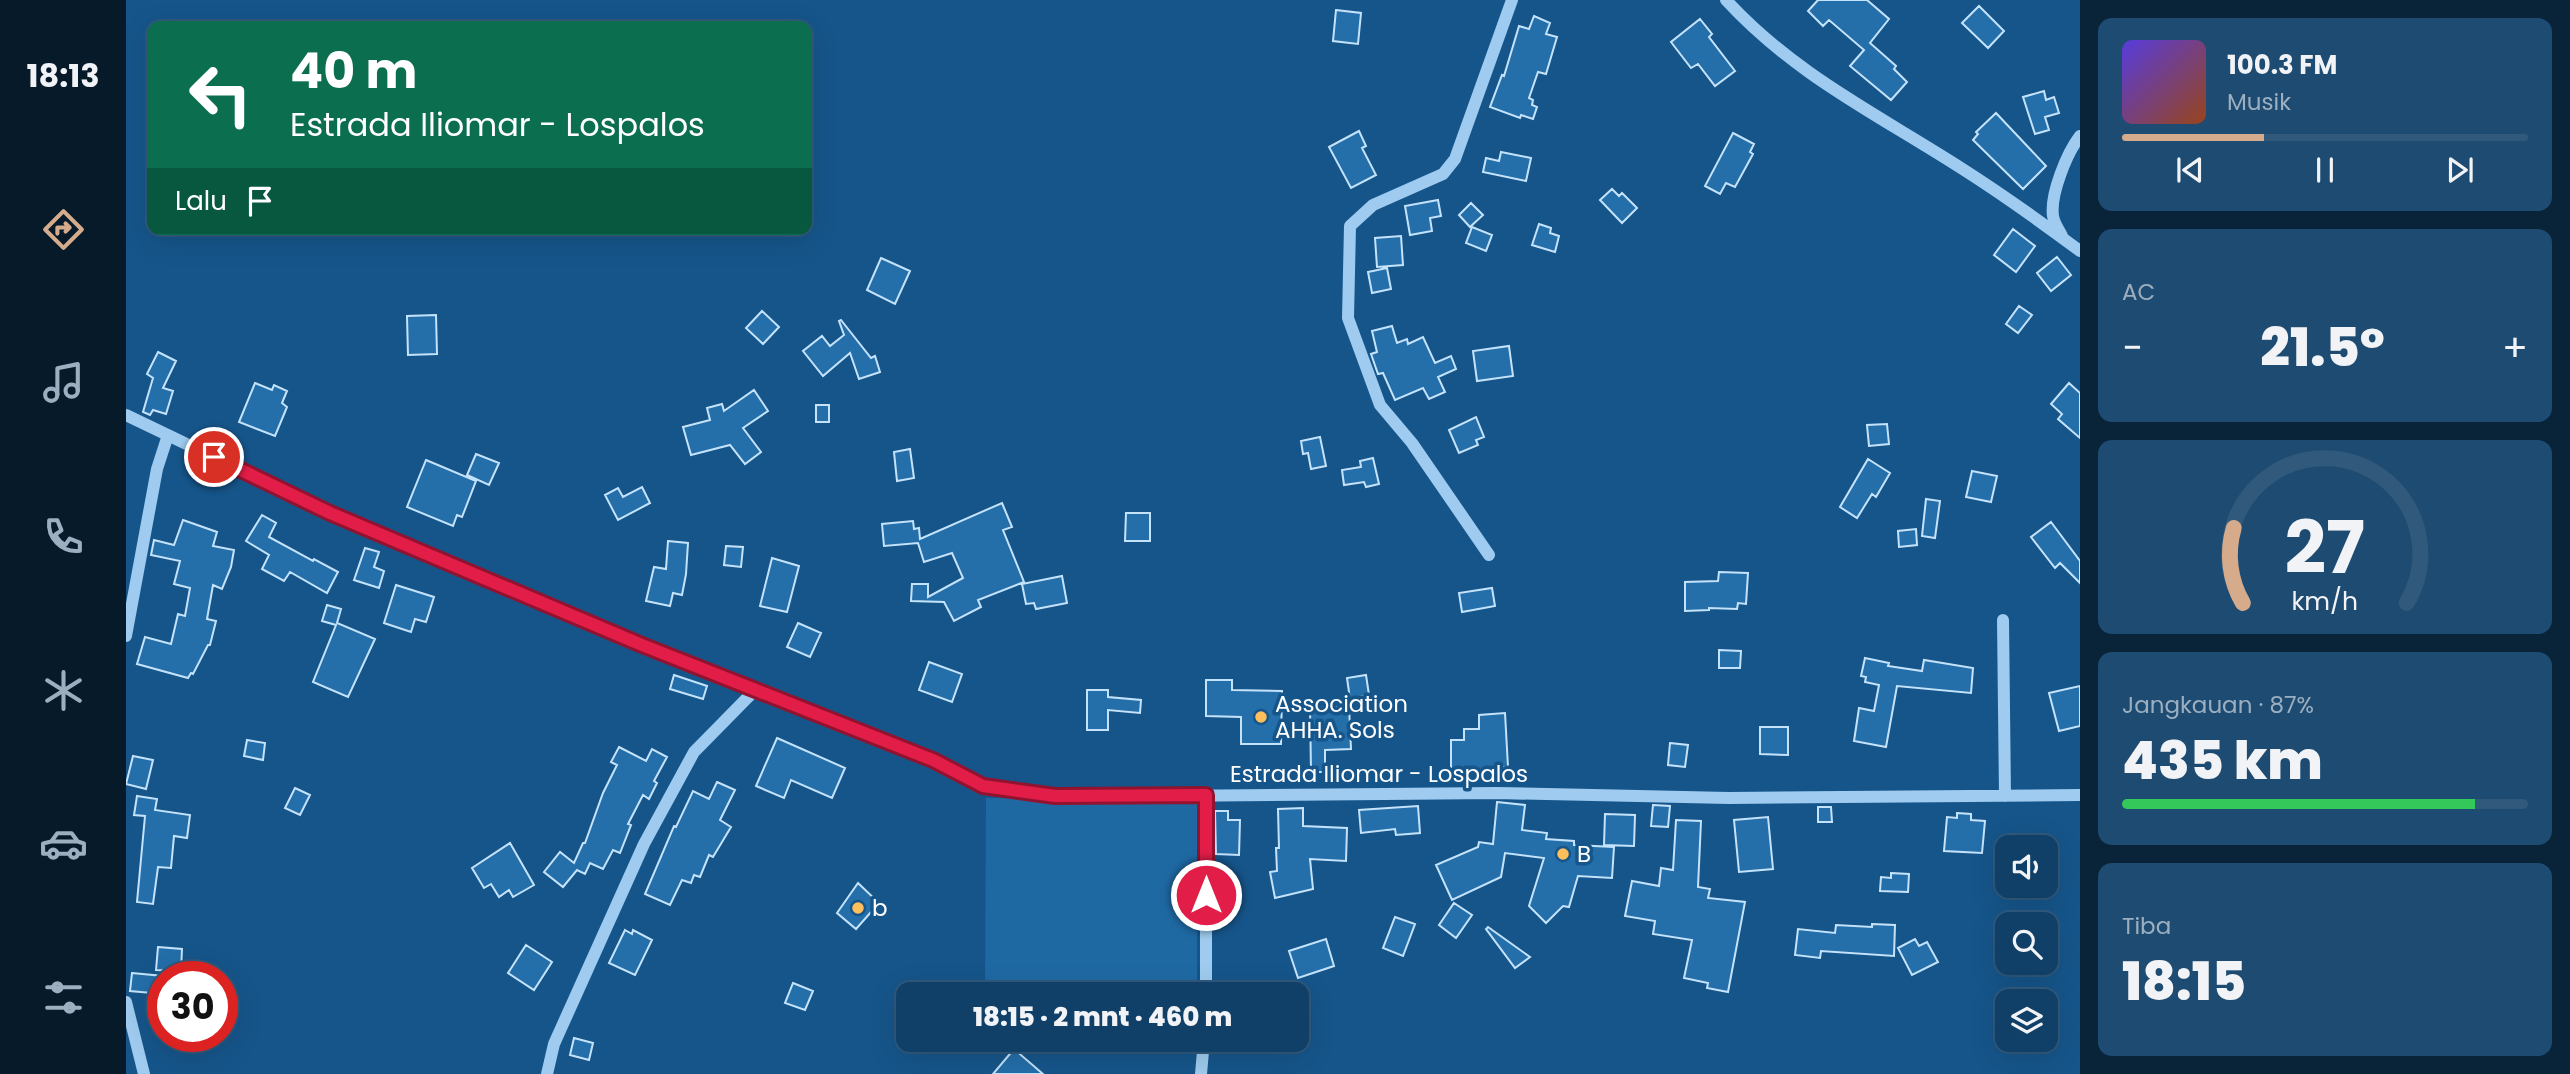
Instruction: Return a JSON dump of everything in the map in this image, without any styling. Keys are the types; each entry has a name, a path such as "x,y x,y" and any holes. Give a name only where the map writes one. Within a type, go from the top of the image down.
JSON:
{"street":[{"path":"1489,555 1412,443 1380,405 1348,318 1350,226 1373,205 1443,174 1455,159 1512,0"},
{"path":"1726,0 1752,29 1784,56 1861,108 1960,168 2080,251"},
{"path":"2064,239 2053,219 2053,204 2072,148 2080,136"},
{"name":"Estrada Iliomar - Lospalos","path":"126,415 330,513 642,645 933,760 983,786 1055,796 1497,793 1729,798 2080,795"},
{"path":"126,636 157,469 168,435"},
{"path":"2003,620 2006,796"},
{"path":"547,1074 554,1044 644,844 694,752 757,689"},
{"path":"1206,795 1206,982"},
{"path":"126,1002 144,1074"},
{"path":"1201,1074 1203,1052"}],"shaded area":[{"path":"986,798 1197,798 1197,982 985,982"}],"building":[{"path":"1818,0 1867,0 1889,19 1870,43 1896,66 1894,69 1907,82 1891,100 1850,66 1864,50 1829,20 1823,26 1808,11"},
{"path":"1979,6 2004,31 1988,48 1962,23"},
{"path":"1336,10 1361,13 1358,44 1333,41"},
{"path":"1534,16 1550,23 1546,34 1557,37 1546,74 1538,72 1529,98 1533,100 1532,105 1537,107 1533,119 1521,115 1520,118 1490,107 1502,75 1504,76 1519,26 1529,29"},
{"path":"1700,19 1712,34 1709,37 1735,71 1715,86 1698,64 1691,68 1671,42"},
{"path":"2044,91 2046,100 2054,97 2059,113 2045,117 2049,130 2035,134 2023,97"},
{"path":"1996,113 2046,166 2023,189 1973,140 1978,134 1976,132"},
{"path":"1359,131 1366,146 1362,148 1376,175 1351,188 1329,147"},
{"path":"1733,133 1754,144 1750,152 1753,154 1735,187 1726,183 1720,194 1705,186"},
{"path":"1501,152 1531,158 1526,181 1483,172 1486,158 1499,161"},
{"path":"1612,189 1619,196 1622,193 1637,208 1622,223 1600,200"},
{"path":"1438,200 1441,216 1430,218 1432,231 1410,235 1405,206"},
{"path":"1471,203 1483,215 1470,227 1459,215"},
{"path":"1539,224 1551,228 1550,233 1559,236 1555,252 1532,245"},
{"path":"1472,227 1492,235 1486,251 1466,243"},
{"path":"2013,229 2035,246 2016,272 1994,255"},
{"path":"1401,236 1403,265 1377,267 1375,238"},
{"path":"2057,257 2071,275 2051,291 2037,273"},
{"path":"881,258 910,271 895,304 867,290"},
{"path":"1387,268 1391,289 1372,293 1368,272"},
{"path":"2019,306 2032,315 2018,333 2006,324"},
{"path":"762,311 779,327 763,344 746,328"},
{"path":"436,315 437,354 408,355 407,316"},
{"path":"841,320 871,358 875,356 880,372 859,379 850,353 823,376 803,351 822,336 830,346 844,335 839,321"},
{"path":"1392,326 1397,343 1407,339 1408,344 1423,337 1435,363 1451,356 1456,369 1438,377 1445,392 1429,399 1423,388 1395,400 1383,373 1378,374 1371,354 1377,352 1372,331"},
{"path":"1509,346 1513,376 1477,381 1473,351"},
{"path":"158,352 176,361 163,388 173,391 166,414 153,410 150,415 143,412 153,378 147,374"},
{"path":"255,383 272,390 274,385 287,391 282,403 287,407 275,436 239,422"},
{"path":"2069,383 2080,393 2080,438 2058,419 2062,414 2051,404"},
{"path":"754,390 768,411 743,428 761,452 745,464 730,445 691,455 683,427 710,420 707,408 722,404 724,411"},
{"path":"816,405 829,405 829,422 816,422"},
{"path":"1476,417 1484,437 1476,440 1478,445 1459,453 1449,430"},
{"path":"1887,424 1889,444 1869,446 1867,425"},
{"path":"1320,437 1326,466 1311,469 1308,453 1303,454 1301,441"},
{"path":"910,449 914,478 897,481 894,452"},
{"path":"476,454 499,463 489,485 467,475"},
{"path":"1373,458 1379,484 1366,487 1364,482 1344,485 1342,470 1361,467 1360,461"},
{"path":"1868,459 1890,473 1876,497 1872,494 1857,518 1840,507"},
{"path":"426,460 476,481 462,517 457,515 453,526 407,507"},
{"path":"1972,471 1997,476 1991,502 1966,497"},
{"path":"642,487 650,503 618,520 605,495 618,488 623,497"},
{"path":"1926,499 1940,501 1935,538 1922,536"},
{"path":"1002,503 1012,527 1003,530 1024,582 978,600 981,607 954,621 944,602 911,601 912,584 928,584 928,597 963,578 952,553 924,562 918,543 884,546 882,524 913,521 914,529 919,528 920,539"},
{"path":"1126,513 1150,513 1150,541 1125,541"},
{"path":"262,515 276,523 269,537 338,572 327,593 290,572 284,581 262,569 269,555 246,541"},
{"path":"183,520 217,532 213,546 234,550 231,567 222,589 213,585 207,619 216,621 210,645 188,678 137,664 145,637 171,644 178,614 185,616 190,588 174,584 180,561 151,555 154,540 174,545"},
{"path":"2051,522 2080,561 2080,583 2060,563 2055,568 2031,537"},
{"path":"1916,529 1917,545 1899,547 1898,531"},
{"path":"668,541 688,543 682,595 673,593 670,606 646,601 654,567 666,569"},
{"path":"726,546 743,547 741,567 724,565"},
{"path":"365,548 379,552 374,567 384,571 379,588 354,580"},
{"path":"772,558 799,566 787,612 760,606"},
{"path":"1719,572 1748,573 1746,604 1738,603 1737,609 1685,611 1685,582 1718,581"},
{"path":"1062,576 1067,603 1036,609 1034,603 1026,604 1022,584"},
{"path":"396,585 434,597 426,622 415,619 411,632 384,623"},
{"path":"1492,588 1495,606 1462,612 1459,593"},
{"path":"327,605 341,609 337,623 375,639 348,697 313,682 336,625 322,621"},
{"path":"798,623 821,633 810,657 787,647"},
{"path":"1719,650 1741,651 1740,668 1719,668"},
{"path":"1865,658 1889,663 1888,666 1922,671 1924,660 1973,668 1971,693 1897,686 1886,747 1854,741 1859,708 1874,711 1879,685 1865,682 1866,677 1861,676"},
{"path":"929,662 962,674 952,702 919,690"},
{"path":"674,675 707,686 703,699 670,689"},
{"path":"1366,675 1369,695 1350,699 1347,678"},
{"name":"Association AHHA. Sols","path":"1206,680 1232,680 1232,690 1282,691 1281,744 1241,744 1241,717 1206,716"},
{"path":"2080,686 2080,726 2059,731 2049,693"},
{"path":"1087,690 1108,690 1108,697 1141,700 1140,713 1108,710 1108,730 1087,730"},
{"path":"1349,707 1351,749 1325,750 1325,772 1311,772 1310,708"},
{"path":"1505,713 1508,767 1451,772 1451,740 1464,740 1464,729 1479,729 1479,715"},
{"path":"1760,727 1788,727 1788,755 1760,754"},
{"path":"777,738 845,768 832,798 791,780 784,798 756,786"},
{"path":"247,740 265,743 263,760 244,756"},
{"path":"1670,743 1688,745 1685,767 1668,765"},
{"path":"619,747 646,761 652,749 667,757 654,781 657,783 649,799 643,795 628,824 631,825 620,853 613,850 603,869 590,863 585,874 577,870 563,887 544,872 560,852 574,863 617,765 611,762"},
{"path":"133,756 153,760 146,789 126,784"},
{"path":"717,782 735,790 720,820 731,827 713,857 709,855 700,877 694,875 691,883 682,880 670,905 645,894 674,826 676,827 693,791 709,799"},
{"path":"295,788 310,795 300,815 285,808"},
{"path":"137,796 157,799 155,810 190,815 187,838 174,836 171,868 158,867 153,904 137,902 145,816 134,815"},
{"path":"1497,802 1525,805 1522,830 1547,833 1546,839 1574,841 1574,845 1614,847 1612,878 1578,876 1569,907 1563,906 1546,923 1529,906 1544,858 1505,853 1501,877 1452,900 1436,865 1478,847 1479,842 1493,844"},
{"path":"1653,805 1670,806 1668,827 1651,826"},
{"path":"1418,806 1420,833 1396,835 1395,829 1361,833 1359,810"},
{"path":"1818,807 1831,807 1832,822 1818,822"},
{"path":"1303,808 1303,826 1347,828 1346,861 1310,859 1313,889 1275,898 1270,872 1277,871 1278,809"},
{"path":"1215,811 1228,811 1228,820 1240,820 1239,855 1216,854"},
{"path":"1957,813 1971,814 1971,820 1985,821 1982,853 1944,851 1947,817 1957,818"},
{"path":"1605,814 1635,815 1634,846 1604,845"},
{"path":"1768,817 1773,869 1739,872 1734,820"},
{"path":"1676,820 1701,821 1698,887 1710,889 1708,898 1745,902 1728,992 1707,988 1708,983 1684,978 1692,940 1653,934 1655,921 1625,916 1632,881 1659,886 1661,868 1673,870"},
{"path":"510,843 534,885 513,897 509,890 499,897 491,884 484,888 472,868"},
{"path":"1891,873 1909,874 1908,892 1880,891 1881,877 1891,878"},
{"name":"b","path":"858,883 879,903 856,929 837,913"},
{"path":"1454,903 1472,915 1456,938 1439,925"},
{"path":"1395,917 1415,924 1403,956 1383,948"},
{"path":"1872,924 1895,925 1894,956 1821,951 1820,958 1795,955 1798,929 1835,933 1836,925 1872,927"},
{"path":"1488,927 1530,957 1515,968 1486,929"},
{"path":"625,930 632,934 633,930 652,940 635,975 609,963"},
{"path":"1326,939 1334,966 1298,978 1289,951"},
{"path":"1915,939 1919,946 1927,942 1938,962 1912,975 1898,948"},
{"path":"526,945 552,962 534,990 508,973"},
{"path":"158,947 182,949 181,961 157,961"},
{"path":"132,973 147,974 147,993 130,991"},
{"path":"793,983 813,991 805,1010 785,1003"},
{"path":"574,1038 593,1043 589,1060 570,1055"},
{"path":"1011,1052 1017,1052 1043,1074 993,1074"}],"place":[{"name":"Association AHHA. Sols","path":"1261,717"},
{"name":"B","path":"1563,854"},
{"name":"b","path":"858,908"}],"route":[{"path":"214,457 330,513 642,645 933,760 983,786 1055,796 1206,795 1206,895"}]}
